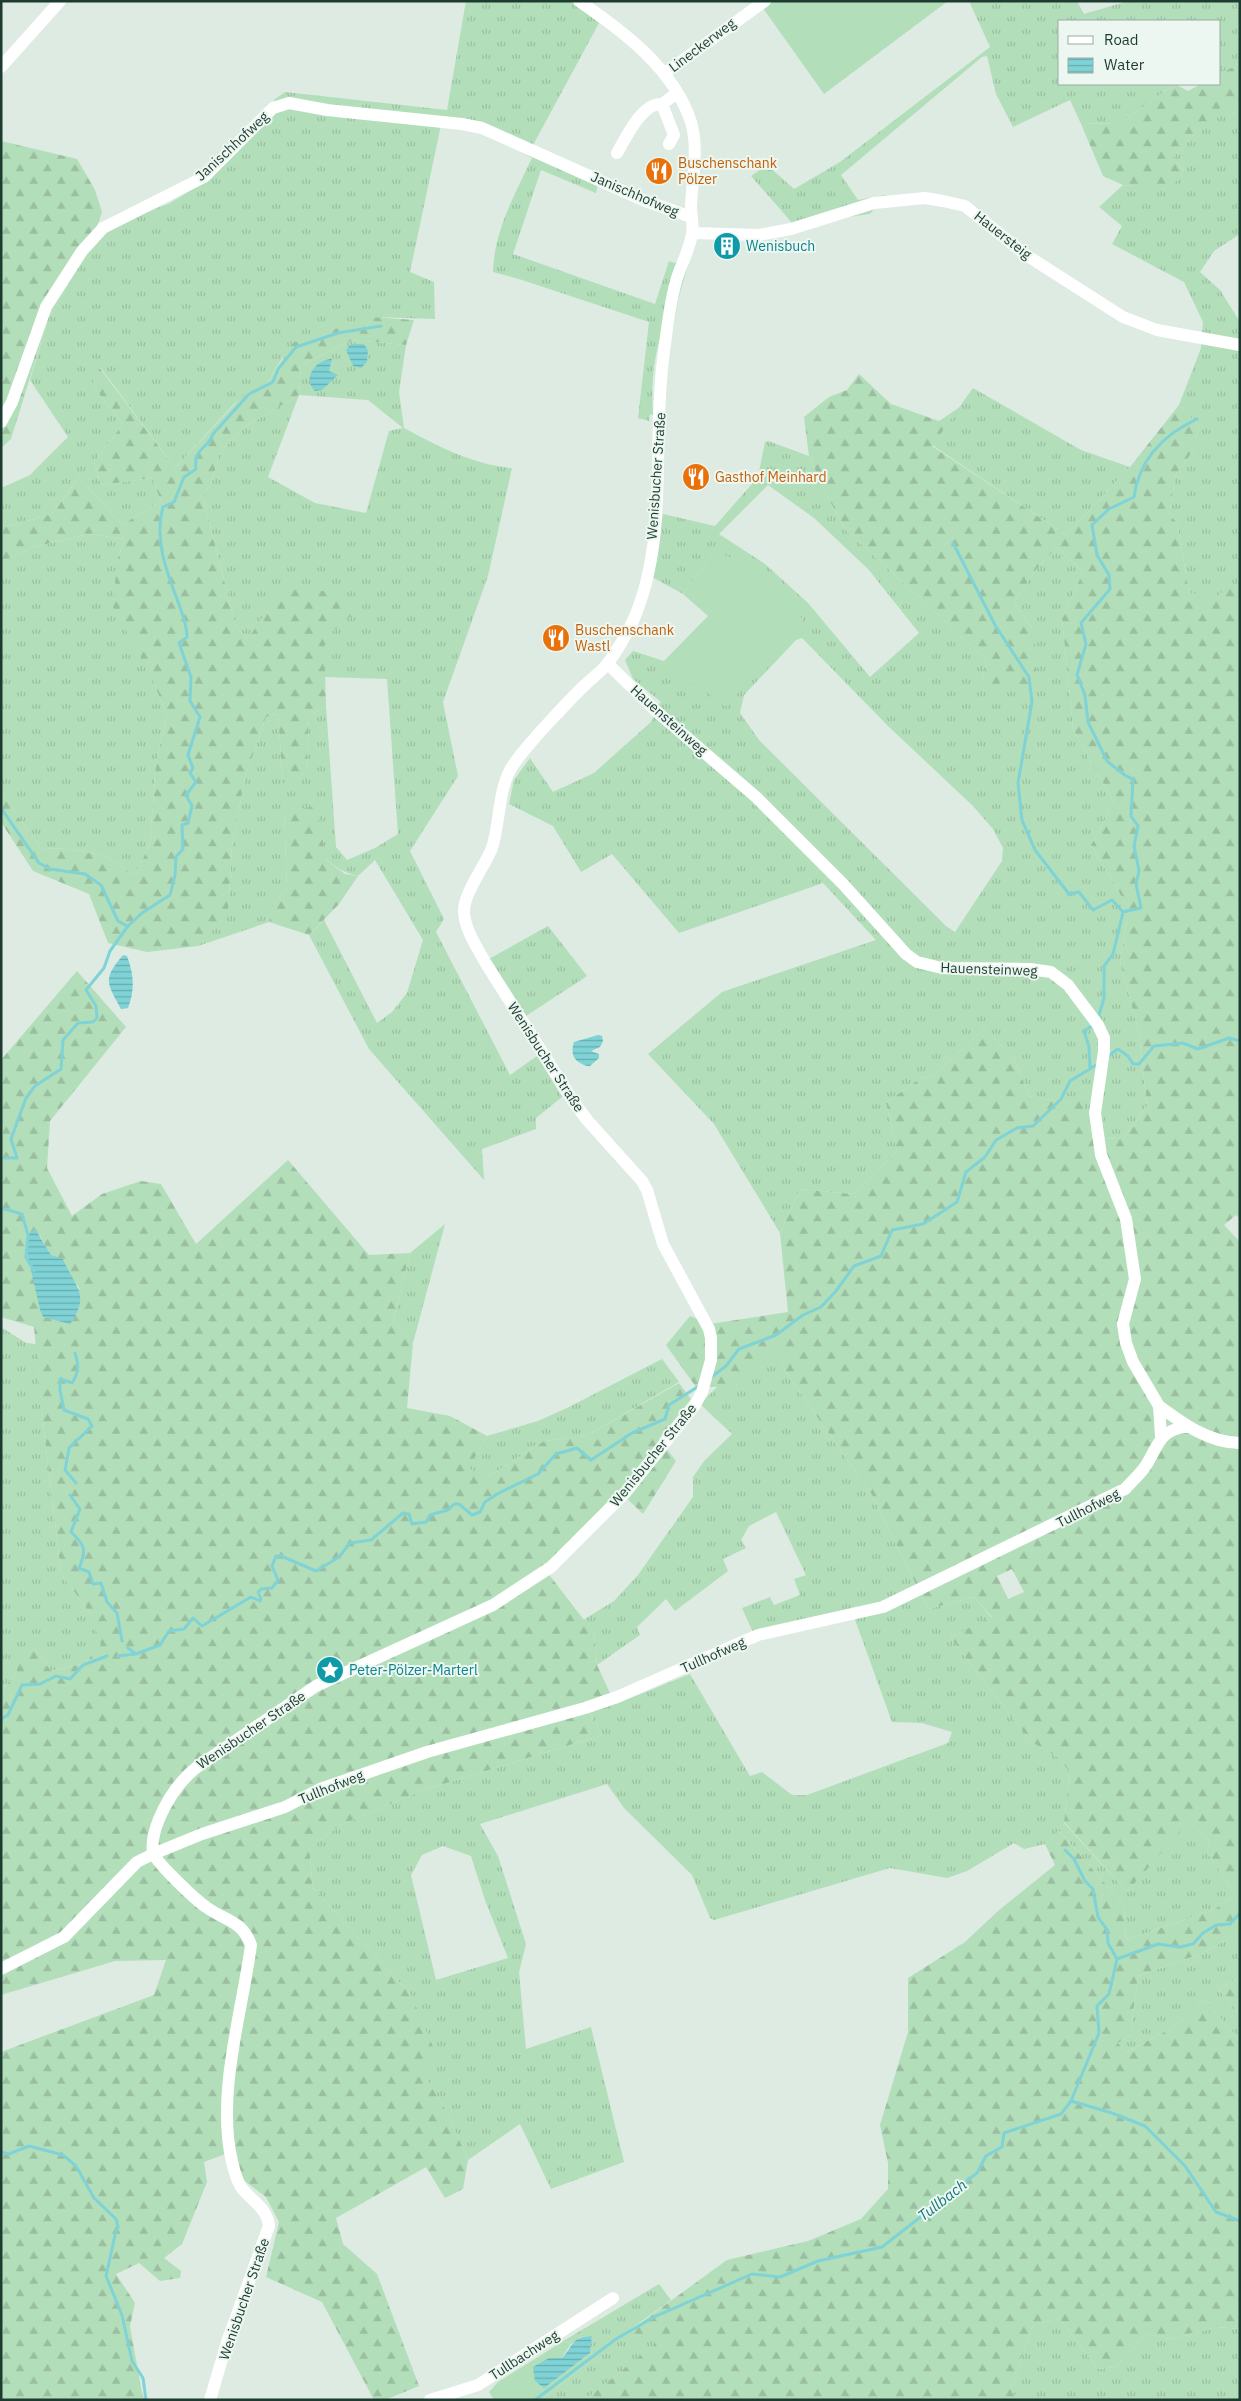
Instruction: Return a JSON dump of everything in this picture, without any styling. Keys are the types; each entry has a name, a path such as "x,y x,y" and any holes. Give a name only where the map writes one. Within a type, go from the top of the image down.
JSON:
{"street":[{"path":"1,67 60,1"},
{"name":"Wenisbucher Straße","path":"210,2400 227,2342 269,2226 263,2209 240,2185 229,2149 230,2065 251,1945 247,1933 238,1924 206,1907 185,1889 154,1854 153,1839 156,1825 166,1803 183,1778 316,1686 493,1604 539,1576 625,1493 695,1405 707,1376 712,1348 709,1330 663,1244 647,1190 635,1172 588,1122 575,1104 485,962 472,938 464,914 466,901 491,852 498,826 506,779 511,769 530,744 571,699 608,664 632,623 648,567 657,504 663,363 675,284 693,233 695,154 694,134 688,114 665,73 611,24 579,1"},
{"name":"Lineckerweg","path":"665,73 765,1"},
{"path":"616,154 645,109 655,104 662,104 677,93"},
{"name":"Janischhofweg","path":"1,422 12,402 46,307 82,251 103,228 204,177 273,108 280,105 289,103 327,110 462,124 482,128 643,200 692,217"},
{"path":"662,104 674,135 669,144"},
{"name":"Hauersteig","path":"693,233 759,235 792,229 874,203 925,198 943,201 965,206 1026,255 1123,318 1157,330 1240,345"},
{"name":"Hauensteinweg","path":"608,664 654,709 756,797 843,884 906,954 917,962 942,968 1035,969 1051,972 1068,985 1098,1025 1104,1038 1102,1071 1095,1113 1101,1155 1123,1210 1135,1279 1123,1324 1126,1343 1133,1362 1159,1406 1186,1426"},
{"name":"Hauensteinweg","path":"1159,1406 1162,1436"},
{"path":"1162,1436 1174,1428 1186,1426 1209,1437 1240,1443"},
{"name":"Tullhofweg","path":"1,1968 64,1937 137,1862 154,1854 202,1834 285,1807 320,1789 427,1752 609,1700 758,1634 883,1606 1125,1489 1148,1463 1162,1436"},
{"name":"Tullbachweg","path":"430,2400 478,2385 613,2298"}],"green space":[{"path":"466,1 571,1 599,23 532,147 599,179 596,193 541,170 513,254 655,304 669,261 675,263 693,248 679,296 673,329 664,328 657,348 652,393 653,415 650,414 649,421 638,418 649,322 493,272 494,257 501,227 532,158 482,130 441,125 410,272 434,282 435,319 374,317 283,357 267,383 235,403 175,468 100,367 92,385 123,424 94,462 101,485 152,478 161,501 122,525 79,477 52,514 1,528 1,488 30,475 68,437 30,380 47,323 91,243 109,227 170,203 211,178 279,109 274,100 285,92 447,110"},
{"path":"762,1 948,1 824,94 760,4"},
{"path":"969,1 1077,1 1084,14 1128,1 1240,1 1240,63 1221,73 1221,20 1058,20 1058,85 1174,85 1121,123 1081,124 1070,100 1013,127 996,94 987,56 982,57 841,175 858,200 886,195 870,214 841,218 800,232 751,176 767,165 794,189 840,162 990,47"},
{"path":"1240,63 1240,108 1234,114 1224,104 1172,158 1184,171 1170,189 1123,185 1103,176 1081,124 1121,123 1174,85 1188,91 1199,85 1221,85 1221,73"},
{"path":"1224,103 1234,114 1240,108 1240,234 1214,251 1200,272 1220,290 1240,322 1240,590 1232,583 1213,602 1189,592 1177,522 1169,515 1176,474 1193,451 1199,426 1179,405 1201,348 1203,322 1184,282 1112,244 1122,226 1099,207 1123,185 1170,188 1184,171 1172,158"},
{"path":"1,141 77,159 95,190 102,212 91,243 47,323 11,439 1,448"},
{"path":"374,317 414,320 406,345 353,340 301,365 299,395 244,427 220,452 212,481 203,497 236,627 248,639 277,595 306,587 343,596 351,616 324,638 326,706 309,716 307,773 283,783 278,714 266,717 245,778 232,846 228,914 198,946 147,952 108,943 89,894 33,871 1,822 1,793 41,848 69,849 102,855 135,875 150,844 156,762 167,715 151,676 113,607 117,560 125,539 88,534 34,547 1,562 1,528 52,514 79,477 122,525 161,501 152,478 101,485 94,462 123,424 92,385 99,367 175,468 251,387 267,383 294,342"},
{"path":"353,340 406,345 399,392 404,428 443,448 470,459 512,468 488,576 443,702 458,776 410,851 444,919 436,932 510,1075 537,1056 562,1097 536,1118 536,1129 482,1149 484,1180 369,1049 309,935 324,920 377,1023 392,1012 407,993 423,940 375,860 358,876 346,873 317,851 284,812 287,889 273,905 269,922 198,946 228,913 232,846 245,778 266,717 278,714 283,782 307,773 309,716 326,706 336,847 347,860 375,848 398,834 387,679 325,677 323,638 351,616 248,639 236,627 203,497 212,481 220,452 244,427 299,395 301,365","holes":["351,344 364,344 368,350 353,366 347,350","299,395 368,400 403,428 389,431 366,513 315,503 268,477"]},
{"path":"859,374 891,404 939,421 960,407 932,446 1066,535 1130,467 1179,405 1199,426 1193,451 1176,474 1169,515 1177,522 1189,592 1212,601 1232,583 1240,590 1240,1219 1236,1215 1224,1225 1240,1242 1240,1932 1203,1953 1138,1976 1130,2035 1118,2043 1126,2052 1172,2028 1205,2001 1240,2040 1240,2329 1216,2327 1169,2339 1147,2334 1116,2367 1098,2369 1059,2318 1033,2325 1011,2386 1016,2400 585,2400 659,2341 628,2332 727,2260 808,2241 861,2219 888,2189 888,2163 880,2125 908,2032 908,1978 965,1942 998,1911 1055,1865 1045,1844 1059,1831 1124,1905 1126,1940 1213,1910 1236,1896 1207,1852 1210,1841 1188,1822 1127,1892 1064,1822 1070,1773 1059,1758 1030,1741 950,1637 992,1617 974,1597 928,1609 872,1495 785,1371 777,1350 733,1387 696,1387 666,1345 690,1316 710,1324 788,1312 780,1233 800,1189 853,1194 897,1151 886,1103 919,1079 934,1075 984,1029 1013,1056 1029,1096 1059,1102 1080,1094 1094,1138 1123,1139 1147,1106 1139,1033 1120,962 1129,909 1091,845 1114,803 1073,729 1062,618 1083,572 1057,547 1034,572 1014,602 1034,631 1037,685 981,685 987,660 847,531 828,498 809,456 804,417 829,397 847,390","holes":["1012,1569 1024,1592 1008,1599 997,1576"]},
{"path":"973,388 1081,450 1130,467 1066,535 932,445"},
{"path":"768,441 809,456 828,498 847,531 987,660 981,685 1034,631 1014,602 1034,572 1057,547 1083,572 1062,618 1073,729 1114,803 1091,845 1129,909 1120,962 1139,1033 1147,1106 1123,1139 1094,1138 1059,1102 1029,1096 1013,1056 984,1029 934,1075 919,1079 886,1103 897,1151 853,1194 800,1189 780,1233 714,1124 648,1054 722,992 876,940 823,883 679,933 612,854 581,872 553,826 509,804 514,780 530,758 553,792 594,773 651,722 656,711 654,709 661,702 633,679 625,660 633,651 664,661 726,706 715,551 683,594 652,577 663,514 715,526 758,477 765,442","holes":["768,485 814,518 869,570 919,633 870,677 808,603 765,564 719,534","802,638 889,727 973,806 993,829 1003,848 1002,861 955,932 946,926 759,740 740,713 744,695 796,640"]},
{"path":"88,534 125,539 117,560 151,676 167,715 156,762 150,844 135,875 102,855 69,849 41,848 1,793 1,562 34,547"},
{"path":"715,551 746,564 781,588 803,620 726,706 663,662 708,616 683,594"},
{"path":"317,806 326,860 345,874 358,876 339,904 309,935 269,922 273,905 287,889 284,812"},
{"path":"548,926 587,976 526,1016 489,959"},
{"path":"77,971 126,1027 50,1121 47,1168 72,1216 102,1194 141,1181 161,1184 196,1244 288,1160 369,1255 410,1253 393,1322 413,1343 407,1408 450,1416 487,1436 469,1468 486,1478 544,1441 586,1436 679,1383 691,1399 659,1439 676,1461 643,1514 618,1490 577,1536 544,1568 594,1633 597,1665 610,1693 585,1704 602,1735 424,1790 340,1825 309,1848 313,1888 411,1995 436,2054 425,2076 448,2114 468,2160 463,2189 445,2198 426,2167 336,2218 343,2244 377,2274 419,2386 385,2400 374,2400 322,2302 266,2277 279,2222 266,2197 242,2179 236,2150 204,2162 207,2182 182,2244 164,2258 181,2271 180,2278 160,2281 139,2263 116,2274 135,2303 130,2326 142,2393 145,2400 1,2400 1,2052 154,1995 166,1960 115,1961 1,1995 1,1693 17,1671 17,1648 31,1644 51,1671 85,1663 101,1645 89,1612 61,1573 34,1327 1,1317 1,1060","holes":["40,1236 51,1256 63,1259 69,1274 80,1289 31,1269 27,1252"]},
{"path":"445,1224 413,1343 393,1322 410,1253"},
{"path":"1,1327 26,1343 36,1344 61,1573 89,1612 102,1645 85,1663 51,1671 31,1644 17,1671 1,1693"},
{"path":"777,1349 785,1371 872,1495 928,1609 974,1597 992,1618 950,1637 1030,1741 1059,1758 1070,1773 1064,1823 1127,1892 1187,1821 1210,1841 1207,1852 1236,1896 1213,1910 1126,1940 1124,1905 1059,1831 1045,1844 1024,1849 1014,1843 967,1871 947,1878 890,1868 714,1920 710,1918 692,1875 624,1808 607,1784 480,1824 498,1856 526,1944 519,1972 526,2049 591,2027 624,2162 551,2189 520,2124 468,2160 448,2114 424,2075 411,1995 313,1888 309,1848 340,1825 424,1790 602,1735 585,1704 610,1693 616,1704 690,1674 750,1776 762,1772 792,1795 807,1795 948,1743 952,1732 922,1723 892,1722 854,1617 756,1639 742,1608 770,1597 774,1605 800,1595 794,1579 806,1575 776,1512 749,1526 741,1540 746,1548 723,1559 728,1571 675,1611 666,1599 637,1627 640,1635 597,1665 594,1633 583,1620 614,1601 638,1575 693,1497 693,1477 705,1460 732,1434 700,1404 717,1387 733,1387","holes":["443,1846 471,1856 485,1900 508,1958 436,1980 411,1875 422,1855"]},
{"path":"662,1359 679,1382 586,1436 544,1441 486,1478 468,1469 487,1436 538,1421"},
{"path":"1240,1932 1240,1976 1219,1990 1240,2014 1240,2040 1205,2001 1172,2028 1126,2052 1118,2043 1130,2035 1138,1976 1203,1953"},
{"path":"1240,1976 1240,2014 1219,1990"},
{"path":"659,2284 671,2300 628,2331 660,2341 585,2400 541,2400 594,2358 590,2353 592,2336 581,2337 570,2345 565,2340"},
{"path":"1059,2318 1098,2369 1116,2367 1147,2334 1169,2339 1216,2327 1240,2329 1240,2400 1016,2400 1011,2386 1033,2325"},
{"path":"565,2340 570,2345 562,2358 549,2358 543,2388 590,2353 594,2358 541,2400 494,2400 489,2392 498,2382"}],"water":[{"path":"351,344 364,344 368,350 367,362 361,368 353,366 346,350"},
{"path":"332,359 329,371 338,375 322,390 315,391 311,386 310,375 321,362"},
{"path":"123,955 127,956 133,988 128,1008 121,1009 112,993 109,981 112,970"},
{"path":"598,1035 602,1036 603,1041 600,1047 591,1051 599,1054 599,1058 590,1066 576,1060 573,1054 574,1042"},
{"path":"35,1229 51,1255 63,1259 79,1291 79,1305 70,1324 43,1317 40,1310 27,1252 28,1235"},
{"path":"592,2336 590,2353 544,2388 535,2381 533,2367 549,2358 562,2358 576,2340"}],"waterway":[{"path":"1,1158 17,1158 11,1139 26,1098 35,1086 61,1069 63,1040 78,1023 93,1022 97,1018 96,1006 86,990 104,968 110,951 128,926 142,913 170,895 175,875 176,857 183,849 182,825 188,823 192,806 186,795 196,782 190,773 193,768 188,755 200,717 190,701 191,677 179,643 187,637 185,622 162,554 160,530 163,507 174,502 184,477 196,469 197,456 213,434 249,394 273,382 278,369 296,347 338,333 381,326"},
{"path":"1099,1015 1104,998 1104,966 1113,954 1123,912 1141,908 1136,884 1139,871 1134,846 1138,826 1131,816 1133,779 1126,776 1107,761 1088,722 1085,695 1077,675 1086,644 1081,623 1110,589 1109,575 1097,555 1092,525 1109,509 1134,497 1141,471 1155,450 1163,441 1197,419"},
{"path":"953,543 995,625 1029,677 1032,702 1018,783 1022,820 1035,850 1069,894 1079,892 1093,910 1112,900 1123,912"},
{"path":"1,808 39,863 50,869 85,874 101,885 118,921 127,926"},
{"path":"1090,1069 1089,1047 1084,1031 1092,1026"},
{"path":"1107,1057 1118,1049 1128,1056 1133,1064 1139,1064 1154,1046 1183,1043 1198,1049 1229,1038 1240,1041"},
{"path":"710,1378 726,1366 739,1349 776,1335 803,1315 821,1307 836,1291 854,1266 881,1256 892,1230 923,1224 957,1202 966,1172 985,1157 996,1140 1017,1128 1033,1126 1061,1099 1070,1081 1098,1064"},
{"path":"1,1208 22,1214 28,1235 26,1257 34,1271"},
{"path":"75,1353 78,1368 72,1383 60,1379 64,1410 88,1419 92,1426 69,1448 65,1470 76,1483"},
{"path":"118,1656 136,1654 160,1645 169,1631 184,1629 193,1618 202,1626 251,1597 260,1601 258,1592 261,1589 272,1588 278,1580 272,1566 276,1556 281,1556 316,1571 339,1557 350,1543 371,1540 403,1513 409,1514 412,1524 426,1522 430,1515 448,1510 454,1504 459,1504 472,1515 480,1512 485,1502 497,1494 538,1474 556,1454 577,1448 591,1460 632,1433 665,1419 669,1405 699,1386"},
{"path":"70,1495 80,1509 71,1532 82,1544 84,1552 79,1568 89,1572 93,1584 101,1583 107,1602 117,1613 122,1641"},
{"path":"128,1648 136,1654"},
{"path":"1,1719 8,1715 22,1685 40,1684 56,1676 70,1679 83,1665 107,1656"},
{"path":"1065,1850 1074,1859 1085,1881 1093,1889 1098,1917 1107,1930 1108,1943 1117,1959"},
{"name":"Tullbach","path":"535,2400 616,2339 654,2317 752,2274 780,2277 818,2261 882,2247 977,2173 986,2156 1002,2147 1004,2133 1061,2114 1071,2101 1099,2033 1097,2006 1109,1994 1117,1959 1158,1944 1180,1947 1193,1944 1203,1933 1216,1925 1230,1924 1240,1913"},
{"path":"1071,2101 1112,2113 1145,2126 1185,2166 1216,2212 1240,2221"},
{"path":"1,2152 9,2154 29,2146 63,2155 76,2166 94,2198 116,2219 118,2227 106,2276 122,2315 132,2361 143,2378 146,2400"}],"place":[{"name":"Buschenschank Pölzer","path":"659,171"},
{"name":"Wenisbuch","path":"727,246"},
{"name":"Gasthof Meinhard","path":"696,477"},
{"name":"Buschenschank Wastl","path":"556,638"},
{"name":"Peter-Pölzer-Marterl","path":"330,1670"}]}
